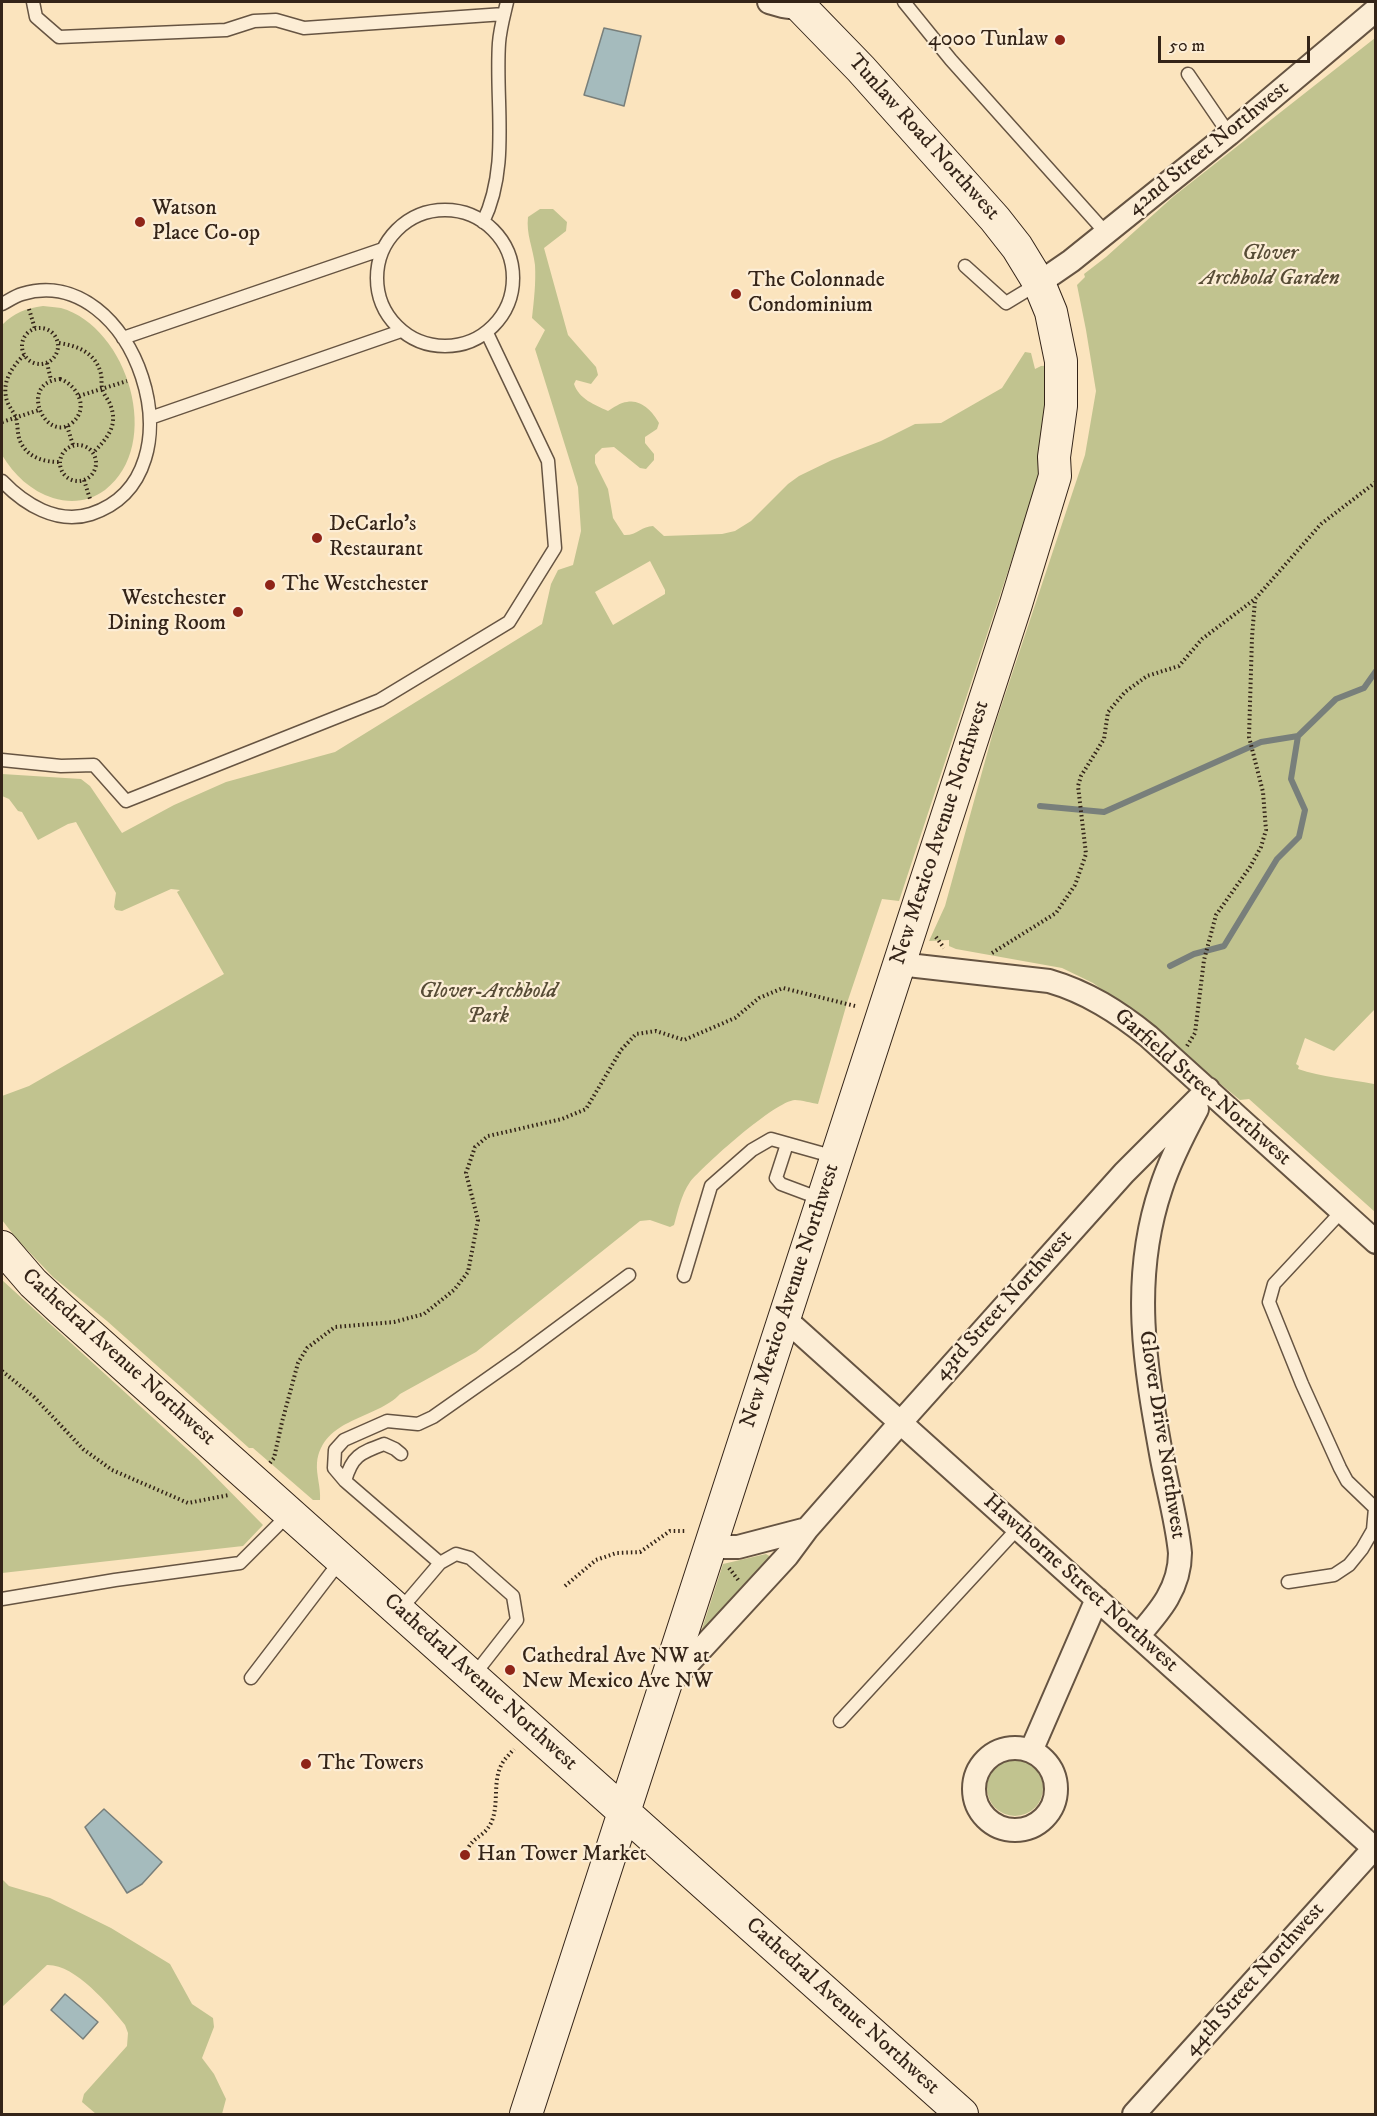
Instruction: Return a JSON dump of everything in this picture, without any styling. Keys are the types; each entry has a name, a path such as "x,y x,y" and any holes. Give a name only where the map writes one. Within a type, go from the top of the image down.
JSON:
{"street":[{"path":"769,2 789,8 807,3"},
{"name":"Tunlaw Road Northwest","path":"807,3 861,69 995,219 1017,247 1047,278"},
{"name":"42nd Street Northwest","path":"1047,278 1107,233 1229,134 1376,10"},
{"name":"New Mexico Avenue Northwest","path":"526,2115 664,1690 697,1539 784,1318 1055,476 1054,457 1061,406 1061,361 1047,278"},
{"name":"Garfield Street Northwest","path":"899,964 1028,978 1069,987 1101,1003 1128,1021 1208,1089 1376,1242"},
{"name":"43rd Street Northwest","path":"664,1690 787,1556 807,1529 901,1422 1124,1173 1208,1089"},
{"name":"Glover Drive Northwest","path":"1138,1636 1169,1596 1179,1572 1180,1553 1156,1427 1144,1348 1142,1292 1145,1257 1164,1179 1181,1139 1208,1089"},
{"name":"Cathedral Avenue Northwest","path":"2,1247 33,1283 62,1310 962,2115"},
{"name":"Hawthorne Street Northwest","path":"784,1318 1375,1848"},
{"path":"697,1539 738,1547 807,1529"},
{"path":"1031,1751 1097,1599"},
{"name":"44th Street Northwest","path":"1134,2115 1375,1848"}],"lane":[{"path":"33,2 36,17 59,37 226,30 254,21 276,20 304,28 505,8 499,41 498,170 490,208 483,222"},
{"path":"904,2 951,60 1107,233"},
{"path":"1188,74 1229,134"},
{"path":"433,210 455,210 476,216 483,222 495,230 508,249 514,272 512,295 503,316 487,333 466,344 444,347 421,342 401,331 386,313 378,292 377,270 383,249 395,231 412,218 433,210"},
{"path":"123,338 383,249"},
{"path":"965,266 1006,303 1047,278"},
{"path":"2,304 21,294 43,290 66,294 89,304 110,321 123,338 140,369 148,397 150,418 146,452 137,476 123,495 105,509 83,516 60,516 37,509 15,495 2,481"},
{"path":"150,418 401,331"},
{"path":"2,760 61,766 94,765 126,801 380,700 509,622 555,548 548,461 487,333"},
{"path":"684,1276 711,1186 752,1150 771,1139 836,1158"},
{"path":"787,1144 776,1178 781,1184 823,1199"},
{"path":"1288,1582 1334,1575 1349,1564 1362,1549 1373,1530 1375,1508 1347,1481 1340,1468 1269,1302 1274,1284 1342,1211"},
{"path":"440,1563 345,1481 334,1468 335,1450 344,1440 387,1421 418,1424 433,1417 518,1358 629,1275"},
{"path":"345,1481 351,1463 368,1450 384,1444 401,1454"},
{"path":"2,1599 115,1580 240,1563 290,1513"},
{"path":"840,1721 1018,1528"},
{"path":"399,1611 440,1563 456,1554 470,1558 513,1596 517,1620 473,1676"},
{"path":"251,1678 341,1559"}],"path":[{"path":"35,329 26,305 36,304"},
{"path":"43,328 50,331 59,343 55,358 46,363 34,364 24,355 22,346 24,338 28,332 35,329 43,328"},
{"path":"59,343 81,348 90,354 101,374 102,389 113,413 113,424 107,438 93,453"},
{"path":"24,355 12,369 6,382 7,401 16,418 20,441 25,449 37,459 59,462"},
{"path":"46,363 51,380"},
{"path":"79,396 131,381 129,374"},
{"path":"60,379 68,382 79,396 81,405 79,414 74,422 67,426 59,427 51,424 39,410 39,392 44,384 51,380 60,379"},
{"path":"2,422 39,410"},
{"path":"67,426 73,445"},
{"path":"73,445 80,445 93,453 96,460 92,474 84,480 71,480 60,470 61,455 73,445"},
{"path":"84,480 90,501"},
{"path":"988,956 1056,913 1075,885 1086,854 1078,786 1081,776 1104,739 1108,712 1125,692 1148,676 1179,666 1202,639 1255,599 1321,524 1376,482"},
{"path":"81,504 99,498"},
{"path":"1177,1063 1195,1033 1204,960 1216,915 1250,867 1261,847 1266,830 1263,792 1249,737 1255,599"},
{"path":"936,937 943,948 954,950"},
{"path":"274,1458 298,1363 307,1348 335,1327 394,1322 424,1314 454,1290 468,1272 478,1220 466,1173 475,1147 488,1136 535,1126 586,1109 621,1050 636,1034 656,1031 684,1040 735,1018 759,998 783,988 855,1006"},
{"path":"2,1371 34,1397 83,1449 112,1470 189,1503 229,1495"},
{"path":"565,1586 596,1560 616,1553 640,1552 670,1531 697,1539"},
{"path":"465,1855 469,1843 486,1831 490,1825 494,1815 500,1767 514,1749"}],"green space":[{"name":"Glover Archbold Garden","path":"1375,38 1375,1009 1334,1051 1305,1038 1296,1064 1299,1066 1298,1069 1307,1072 1374,1084 1375,1212 1249,1099 1240,1100 1137,1015 1093,983 1062,968 956,949 949,946 949,940 929,941 945,906 995,725 1085,455 1096,391 1077,285 1085,277 1084,274 1174,196"},
{"name":"Glover-Archbold Park","path":"540,209 553,209 567,222 566,231 544,248 568,335 596,367 598,375 591,384 576,380 574,384 576,389 588,401 608,411 622,403 642,404 659,423 657,429 645,437 645,443 654,454 654,460 646,469 640,468 614,447 602,448 595,455 595,463 608,489 613,518 624,535 653,526 664,536 722,534 735,531 751,521 799,476 915,424 941,423 1002,388 1025,352 1031,353 1035,369 1041,366 1057,365 1047,453 899,901 882,899 847,1003 818,1104 795,1100 772,1111 724,1149 690,1182 682,1198 674,1225 670,1227 650,1220 640,1221 476,1352 400,1394 378,1409 339,1428 321,1448 317,1463 320,1500 313,1500 253,1448 249,1448 107,1321 53,1277 2,1220 2,1096 29,1086 224,974 177,892 180,890 171,889 122,911 116,910 114,907 116,893 76,822 38,840 22,812 18,811 9,799 2,796 2,774 81,779 90,786 122,833 174,805 226,782 335,752 542,624 551,584 558,570 573,565 581,531 578,487 535,349 545,330 532,318 535,265 528,217","holes":["650,561 665,594 613,625 595,592"]},
{"path":"43,306 61,308 85,319 104,338 120,362 130,389 135,418 132,445 123,470 105,490 93,497 80,500 60,500 30,487 2,455 2,325 21,312"},
{"path":"2,1280 198,1459 263,1525 243,1546 2,1573"},
{"path":"766,1554 771,1557 705,1635 701,1632 723,1564"},
{"path":"1015,1760 1026,1762 1035,1768 1041,1777 1043,1788 1041,1799 1035,1808 1026,1814 1015,1816 1004,1814 995,1808 989,1799 987,1788 989,1777 995,1768 1004,1762"},
{"path":"2,1879 9,1886 50,1898 111,1928 170,1964 192,2004 213,2018 214,2027 202,2058 214,2074 226,2099 222,2114 96,2114 82,2102 84,2094 127,2046 128,2033 125,2025 101,1997 80,1978 58,1966 47,1965 2,2007"}],"shaded area":[{"path":"604,28 641,36 624,106 584,95"},
{"path":"104,1809 162,1862 142,1884 127,1893 85,1827"},
{"path":"65,1994 98,2022 83,2039 51,2010"}],"waterway":[{"path":"1040,806 1104,812 1261,742 1298,736 1336,699 1364,688 1376,671"},
{"path":"1170,966 1194,954 1224,946 1277,859 1299,837 1305,810 1291,779 1298,736"}],"place":[{"name":"4000 Tunlaw","path":"1060,40"},
{"name":"Watson Place Co-op","path":"140,222"},
{"name":"The Colonnade Condominium","path":"736,294"},
{"name":"DeCarlo's Restaurant","path":"317,538"},
{"name":"The Westchester","path":"270,585"},
{"name":"Westchester Dining Room","path":"238,612"},
{"name":"Cathedral Ave NW at New Mexico Ave NW","path":"510,1670"},
{"name":"The Towers","path":"306,1764"},
{"name":"Han Tower Market","path":"465,1855"}]}
